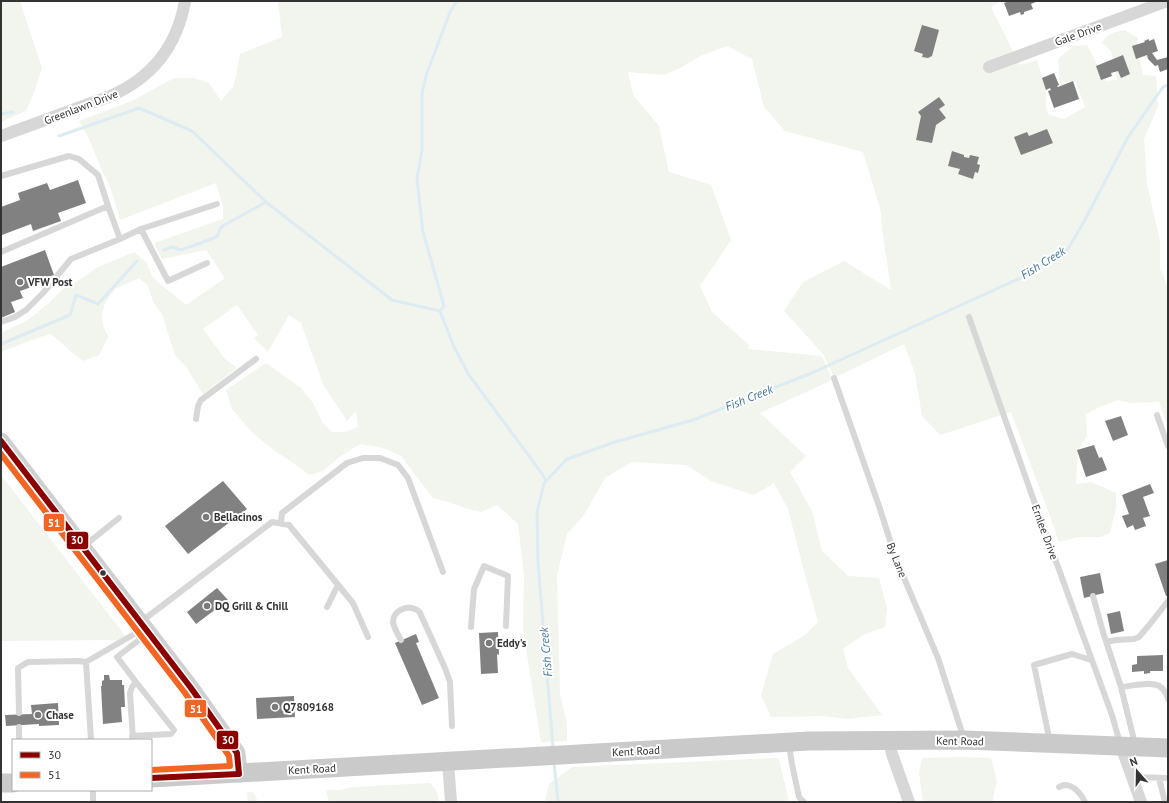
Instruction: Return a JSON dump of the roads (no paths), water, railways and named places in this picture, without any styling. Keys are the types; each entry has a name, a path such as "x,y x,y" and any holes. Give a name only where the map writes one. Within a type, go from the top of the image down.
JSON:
{"main road":[{"path":"1,441 192,688 237,753 239,774"},
{"name":"Kent Road","path":"152,778 789,743 889,740 964,740 1168,748"},
{"path":"1,783 12,783"}],"street":[{"name":"Greenlawn Drive","path":"1,136 121,92 134,84 152,69 166,52 178,28 185,1"},
{"name":"Gale Drive","path":"989,66 1166,1"},
{"path":"889,740 892,754 910,802"},
{"path":"1128,747 1133,777 1141,802"},
{"path":"448,762 451,802"}],"lane":[{"path":"1,176 69,156 80,159 98,175 120,238"},
{"path":"1,322 26,310 71,259 141,229 217,204"},
{"path":"1,252 108,206"},
{"path":"141,229 168,281 207,263"},
{"name":"Ernlee Drive","path":"969,317 1091,660 1112,715 1128,747"},
{"path":"196,419 198,406 201,400 256,359"},
{"name":"By Lane","path":"834,378 896,559 938,658 964,740"},
{"path":"1157,415 1168,446"},
{"path":"281,523 282,512 347,463 363,458 380,458 398,465 408,478 443,572"},
{"path":"82,547 119,518"},
{"path":"136,682 130,693 132,738 171,734 174,730 117,657 145,627 272,522 290,525 353,603 368,637"},
{"path":"471,627 474,589 484,566 508,576 506,626"},
{"path":"327,607 338,585"},
{"path":"1093,596 1121,687 1128,747"},
{"path":"1106,642 1134,639 1139,637 1168,601"},
{"path":"401,640 393,622 394,616 402,609 416,609 420,613 450,682 452,726"},
{"path":"19,713 18,668 28,662 86,662 145,627"},
{"path":"1050,743 1034,665 1072,654 1091,660"},
{"path":"86,662 91,739"},
{"path":"1121,687 1152,684 1160,686 1168,699"},
{"path":"19,739 20,727"},
{"path":"789,743 799,797 804,802"},
{"path":"1133,777 1168,778"},
{"path":"1159,778 1165,802"},
{"path":"1059,787 1065,785 1073,787 1084,798 1085,802"},
{"path":"93,791 93,802"}],"waterway":[{"path":"457,1 450,12 427,73 422,93 422,150 417,179 423,232 444,306 440,311 454,347 469,375 546,480"},
{"name":"Fish Creek","path":"553,748 538,562 537,512 544,483 567,459 615,442 693,420 814,372 1027,275 1068,249 1086,218 1128,137 1163,87 1168,85"},
{"path":"59,136 139,108 192,131 266,202 392,300 440,311"},
{"path":"1,114 13,112"},
{"path":"164,250 172,247 181,250 217,237 221,227 266,202"},
{"path":"1,344 70,315 76,295 98,304 137,261"},
{"name":"Fish Creek","path":"554,762 558,802"}],"place":[{"name":"VFW Post","path":"20,282"},
{"name":"Bellacinos","path":"206,517"},
{"name":"DQ Grill & Chill","path":"207,606"},
{"name":"Eddy's","path":"489,643"},
{"name":"Q7809168","path":"275,707"},
{"name":"Chase","path":"38,715"}]}
